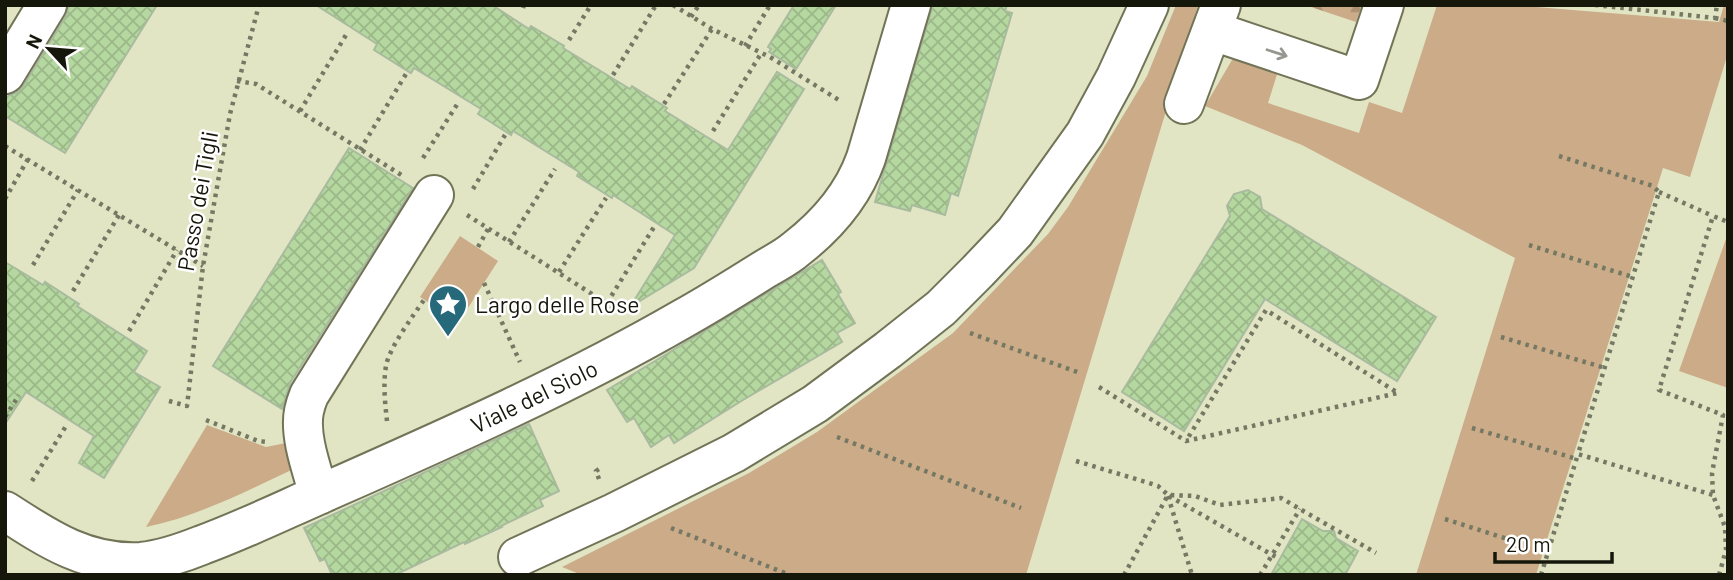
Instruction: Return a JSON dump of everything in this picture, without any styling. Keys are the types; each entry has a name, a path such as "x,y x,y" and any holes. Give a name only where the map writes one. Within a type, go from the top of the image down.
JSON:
{"street":[{"path":"5,74 47,5"},
{"name":"Viale del Siolo","path":"17,498 42,536 77,553 100,559 139,562 174,556 398,460 558,386 636,346 795,250 837,210 860,176 911,5"},
{"path":"518,557 734,453 808,408 941,308 1015,232 1086,134 1116,78 1149,5"},
{"path":"1184,104 1217,18 1360,80 1384,5"},
{"path":"319,495 304,433 304,412 309,395 428,177"}],"path":[{"name":"Passo dei Tigli","path":"169,401 187,406 203,266 230,114 259,5"},
{"path":"569,40 592,5"},
{"path":"613,75 656,5"},
{"path":"673,5 712,29 762,52 842,102"},
{"path":"691,17 699,5"},
{"path":"745,46 770,5"},
{"path":"1595,5 1728,21"},
{"path":"1716,18 1717,5"},
{"path":"664,104 712,29"},
{"path":"300,111 346,35"},
{"path":"713,131 762,52"},
{"path":"360,149 406,74"},
{"path":"428,177 458,103"},
{"path":"472,190 505,135"},
{"path":"5,146 203,266"},
{"path":"1559,156 1653,186 1659,192 1728,222"},
{"path":"5,199 28,159"},
{"path":"509,242 555,169"},
{"path":"33,265 78,190"},
{"path":"1541,575 1659,192"},
{"path":"559,272 606,198"},
{"path":"73,291 119,215"},
{"path":"1713,216 1659,390 1726,416 1712,473 1713,495 1725,527 1726,550 1719,575"},
{"path":"607,303 654,227"},
{"path":"478,247 488,229"},
{"path":"1529,245 1633,277"},
{"path":"129,331 177,250"},
{"path":"484,283 522,365"},
{"path":"388,425 385,399 386,365 390,353 424,299"},
{"path":"941,308 958,328 1080,373"},
{"path":"1099,387 1186,441 1398,393 1266,310 1186,441"},
{"path":"1501,337 1605,368"},
{"path":"5,417 19,395"},
{"path":"808,408 824,432 1021,508"},
{"path":"206,420 258,441 274,442 304,433"},
{"path":"17,498 66,426"},
{"path":"1472,428 1713,495"},
{"path":"1076,461 1158,486 1168,495 1274,556"},
{"path":"1168,495 1195,496 1220,505 1281,498 1376,553"},
{"path":"1124,575 1168,495"},
{"path":"1168,495 1192,575"},
{"path":"645,497 656,520 661,524 790,575"},
{"path":"1260,575 1274,556 1300,509"},
{"path":"1445,519 1548,552"}],"green space":[{"path":"1176,5 1198,5 1026,575 582,575 562,567 749,473 817,432 953,333 1048,234 1068,207 1147,76"},
{"path":"1305,5 1362,5 1356,22"},
{"path":"1437,5 1511,5 1719,22 1724,5 1728,5 1728,53 1690,177 1663,168 1536,575 1416,575 1515,258 1302,145 1205,106 1232,60 1240,56 1279,68 1268,103 1359,133 1369,102 1402,113"},
{"path":"460,236 498,261 459,322 420,297"},
{"path":"1728,239 1728,388 1679,371"},
{"path":"207,425 266,447 291,442 300,466 205,509 146,527"}],"building":[{"path":"69,5 157,5 65,153 5,116 5,100 24,85 66,16"},
{"path":"316,5 492,5 529,29 531,26 564,46 563,48 630,89 632,86 667,108 665,111 728,150 777,72 804,89 694,268 630,307 675,235 613,195 612,198 577,176 579,172 513,131 511,135 478,114 481,109 414,68 411,73 374,50 377,44"},
{"path":"794,5 836,5 796,69 769,52 771,49 768,47"},
{"path":"933,5 1007,5 1005,11 1012,13 958,196 951,193 945,215 912,205 910,211 875,202"},
{"path":"349,148 413,188 290,383 282,409 213,366"},
{"path":"1248,190 1260,197 1262,209 1436,317 1397,381 1265,299 1184,431 1122,392 1230,216 1227,206 1234,194"},
{"path":"822,260 855,323 837,333 842,342 674,443 669,435 651,447 634,418 627,422 607,390"},
{"path":"5,262 43,285 45,282 147,351 134,372 160,387 104,478 79,463 94,436 26,392 5,424"},
{"path":"529,424 559,491 540,500 543,506 395,575 332,575 325,559 320,561 304,528"},
{"path":"1302,519 1323,531 1334,531 1336,538 1358,551 1345,575 1271,575"}],"place":[{"name":"Largo delle Rose","path":"448,338"}]}
